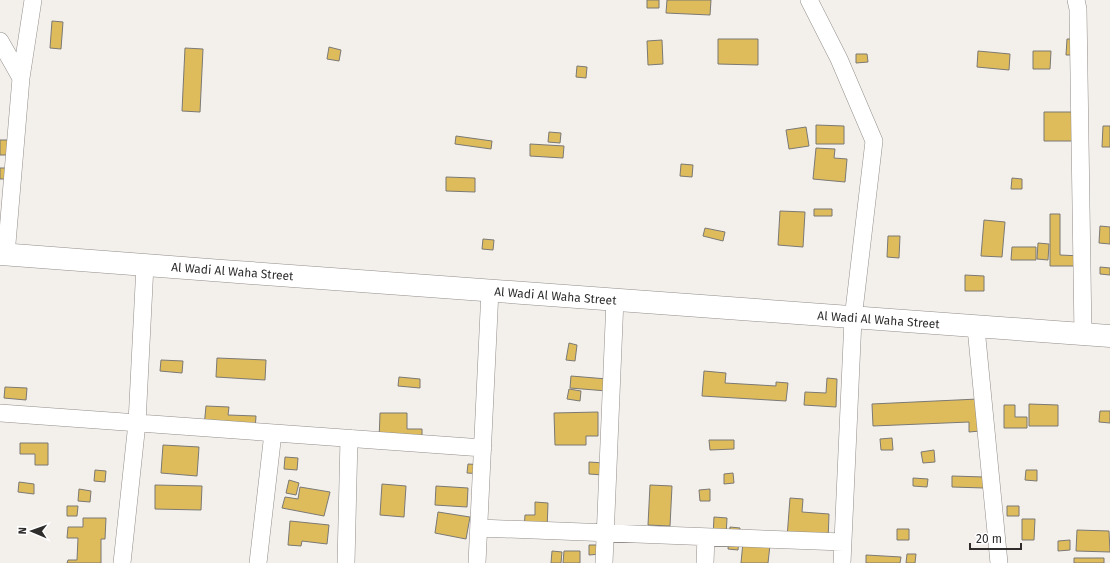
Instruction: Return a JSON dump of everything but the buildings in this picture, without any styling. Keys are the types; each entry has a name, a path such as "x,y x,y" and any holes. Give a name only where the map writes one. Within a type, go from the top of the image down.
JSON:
{"main road":[{"name":"Al Wadi Al Waha Street","path":"3,255 615,299 976,328 1110,336"}],"street":[{"path":"3,255 21,78 33,0"},
{"path":"809,0 840,59 874,141 853,319 842,563"},
{"path":"1076,0 1078,9 1084,335"},
{"path":"0,41 21,78"},
{"path":"122,563 137,423 145,265"},
{"path":"478,563 490,290"},
{"path":"604,563 615,299"},
{"path":"976,328 999,563"},
{"path":"0,413 483,448"},
{"path":"258,563 273,433"},
{"path":"346,563 349,438"},
{"path":"479,528 843,542"},
{"path":"705,563 706,537"}]}
